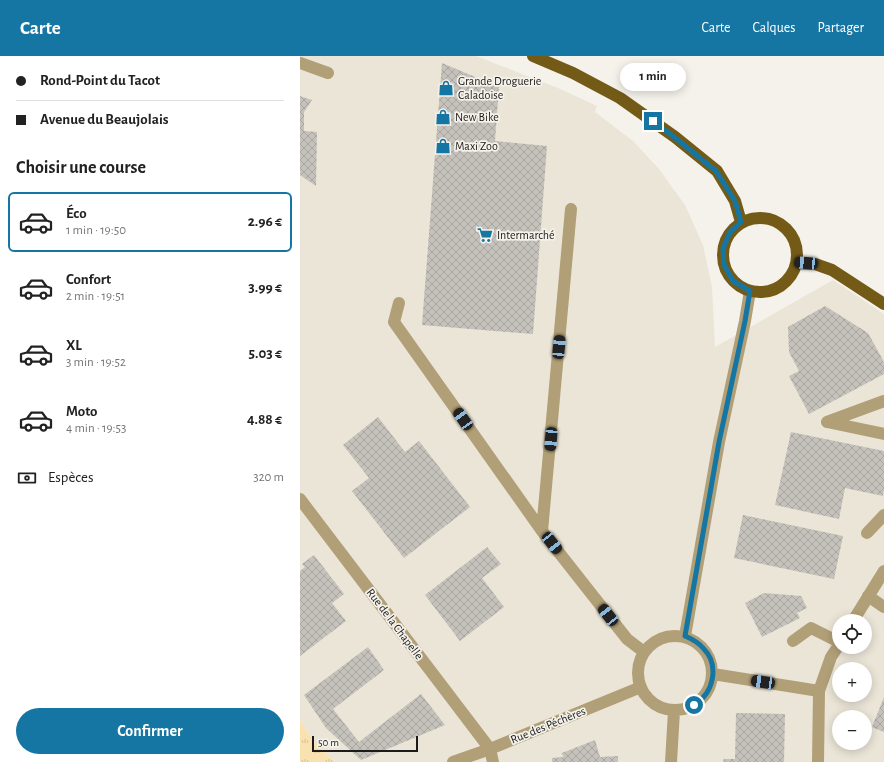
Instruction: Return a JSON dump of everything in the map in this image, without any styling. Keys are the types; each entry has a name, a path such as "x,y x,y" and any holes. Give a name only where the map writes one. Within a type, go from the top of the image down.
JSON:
{"main road":[{"path":"533,56 620,98 674,137 716,171 735,201 741,222"},
{"path":"754,218 770,219 781,224 791,234 797,248 797,263 787,281 768,292 750,291 733,281 724,265 723,248 730,232 741,222 754,218"},
{"path":"797,263 815,264 832,270 884,304"}],"street":[{"path":"300,63 328,73"},
{"path":"542,531 572,209"},
{"path":"685,636 719,442 750,291"},
{"path":"399,303 394,322 542,531 627,639 644,652"},
{"path":"884,401 827,422 884,434"},
{"name":"Rue de la Chapelle","path":"300,499 490,749"},
{"path":"867,533 884,515"},
{"path":"857,614 884,571"},
{"path":"868,596 884,607"},
{"path":"793,641 811,628 832,640"},
{"path":"685,636 694,640 704,649 711,661 713,674 710,689 702,700 687,709 674,711 665,710 653,704 644,695 638,678 639,664 644,652 651,644 663,638 685,636"},
{"path":"818,762 819,691 834,654"},
{"path":"713,674 819,691"},
{"name":"Rue des Péchères","path":"454,762 490,749 641,687"},
{"path":"670,762 674,711"},
{"path":"490,749 493,762"}],"shaded area":[{"path":"300,56 476,56 558,88 597,106 595,112 633,141 659,169 685,205 703,245 712,287 715,347 833,280 884,314 884,762 335,762 313,741 300,720"}],"green space":[{"path":"300,720 313,741 335,762 300,762"}],"building":[{"name":"Intermarché","path":"442,63 499,87 495,141 547,146 533,334 422,325"},
{"path":"300,96 312,100 304,112 304,131 317,132 316,186 300,175"},
{"path":"825,306 868,333 884,362 884,374 809,414 789,376 799,371 789,352 788,327"},
{"path":"378,417 405,452 419,441 470,507 404,558 352,491 369,478 343,445"},
{"path":"791,432 884,451 883,496 845,488 839,519 775,505"},
{"path":"743,515 843,536 834,579 734,558"},
{"path":"487,547 501,564 482,578 504,607 460,641 425,595"},
{"path":"314,555 344,594 332,603 346,621 300,656 300,571 305,567 302,564"},
{"path":"764,593 801,596 807,608 797,613 800,618 762,637 745,603"},
{"path":"368,647 384,670 333,709 359,742 421,694 445,725 361,760 326,728 304,695"},
{"path":"884,697 884,732 872,727"},
{"path":"736,713 785,714 784,762 723,762 724,759 735,759"},
{"path":"595,740 600,757 618,756 618,762 552,762 552,758 563,757 562,753"}],"place":[{"name":"Grande Droguerie Caladoise","path":"446,88"},
{"name":"New Bike","path":"443,117"},
{"name":"Maxi Zoo","path":"443,146"},
{"name":"Intermarché","path":"485,235"}],"route":[{"path":"653,121 716,171 735,201 741,222 730,232 723,248 724,265 733,281 750,291 719,442 685,636 694,640 704,649 711,661 713,674 710,689 702,700 694,705"}]}
